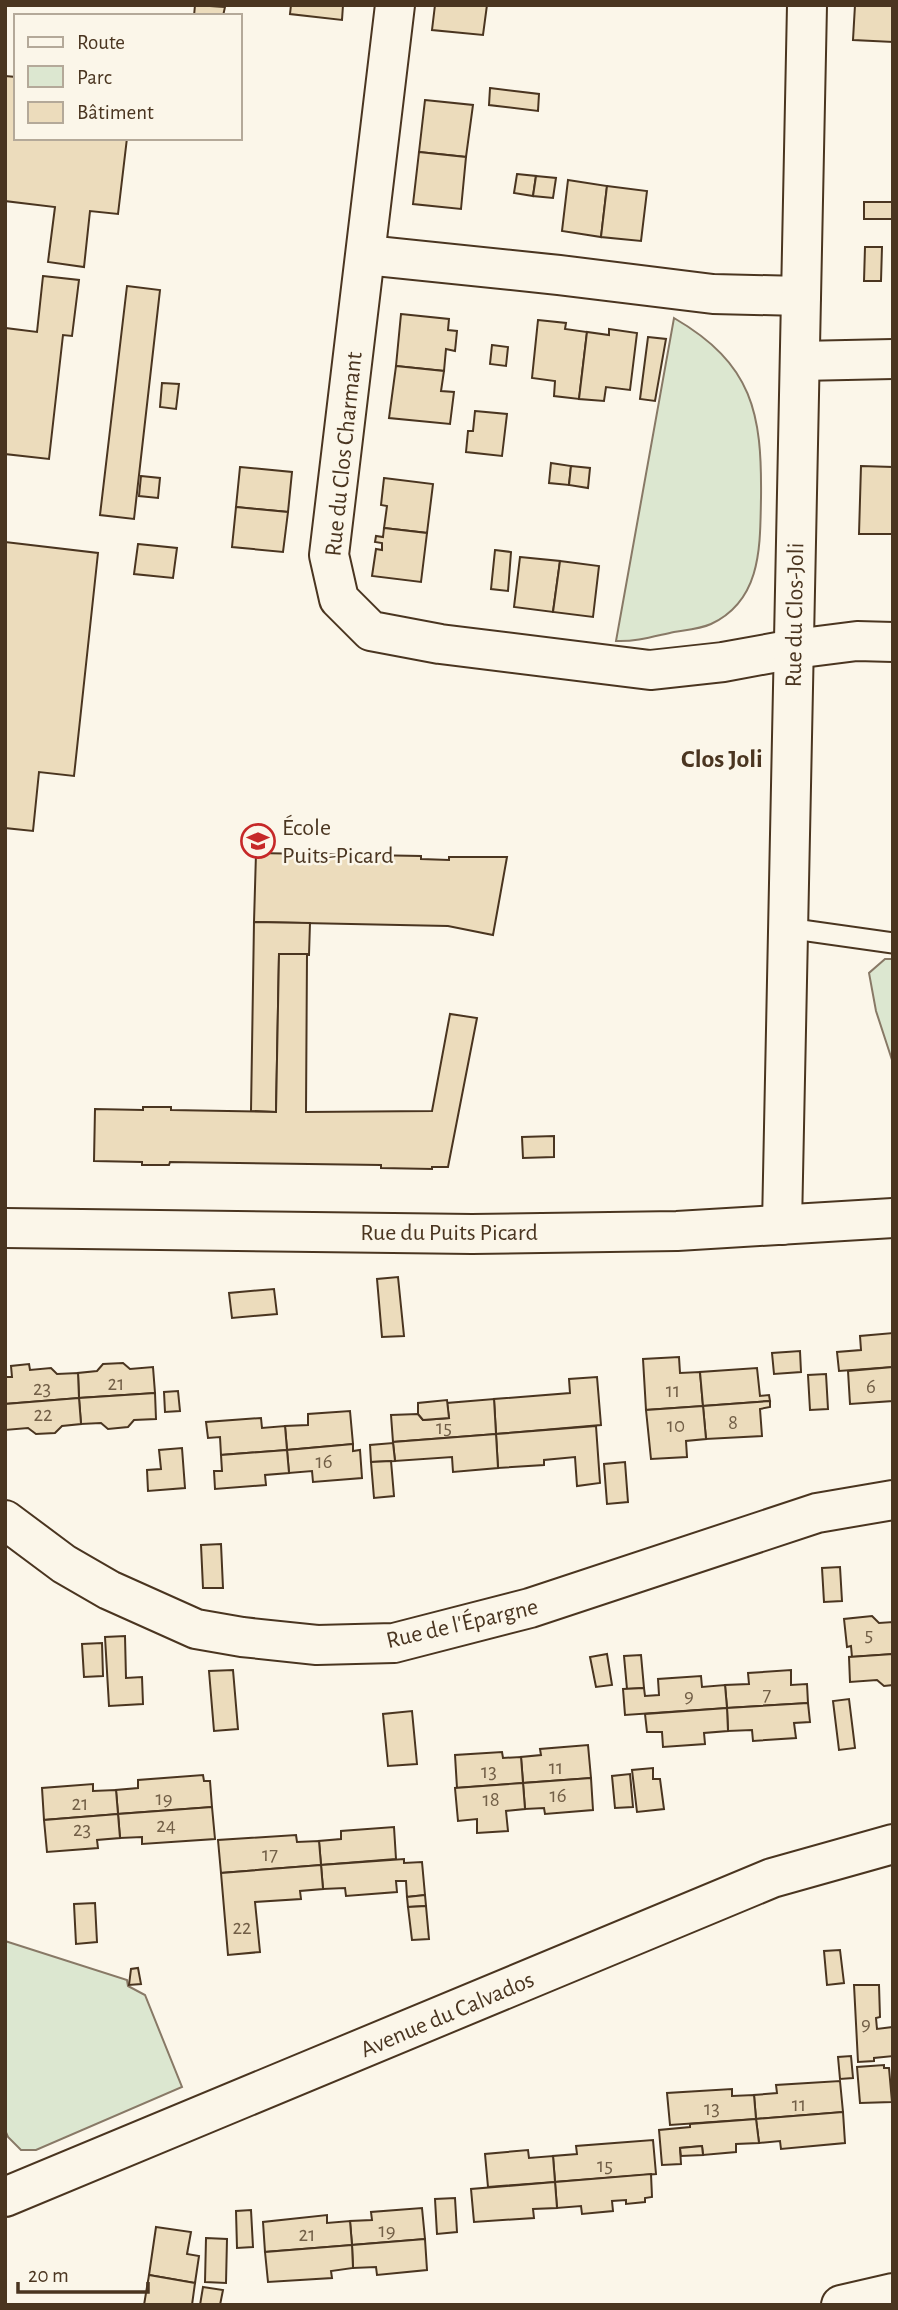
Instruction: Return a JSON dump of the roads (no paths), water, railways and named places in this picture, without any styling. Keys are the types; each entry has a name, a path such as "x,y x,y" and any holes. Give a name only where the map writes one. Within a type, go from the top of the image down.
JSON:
{"street":[{"name":"Rue du Clos Charmant","path":"395,5 329,555 339,599 371,631 440,644 650,670 723,662 857,641 893,642"},
{"name":"Rue du Clos-Joli","path":"782,1225 807,5"},
{"path":"366,255 559,275 713,295 801,296"},
{"path":"800,361 893,359"},
{"name":"Rue du Puits Picard","path":"5,1228 472,1234 677,1231 893,1218"},
{"name":"Rue de l'Épargne","path":"5,1520 64,1564 109,1590 196,1629 242,1637 330,1644 394,1643 503,1615 817,1513 893,1500"},
{"name":"Avenue du Calvados","path":"5,2197 772,1878 893,1844"},
{"path":"842,2305 893,2292"}],"lane":[{"path":"788,928 893,943"}],"place":[{"name":"École Puits-Picard","path":"258,841"}],"district":[{"name":"Clos Joli","path":"722,758"}]}
